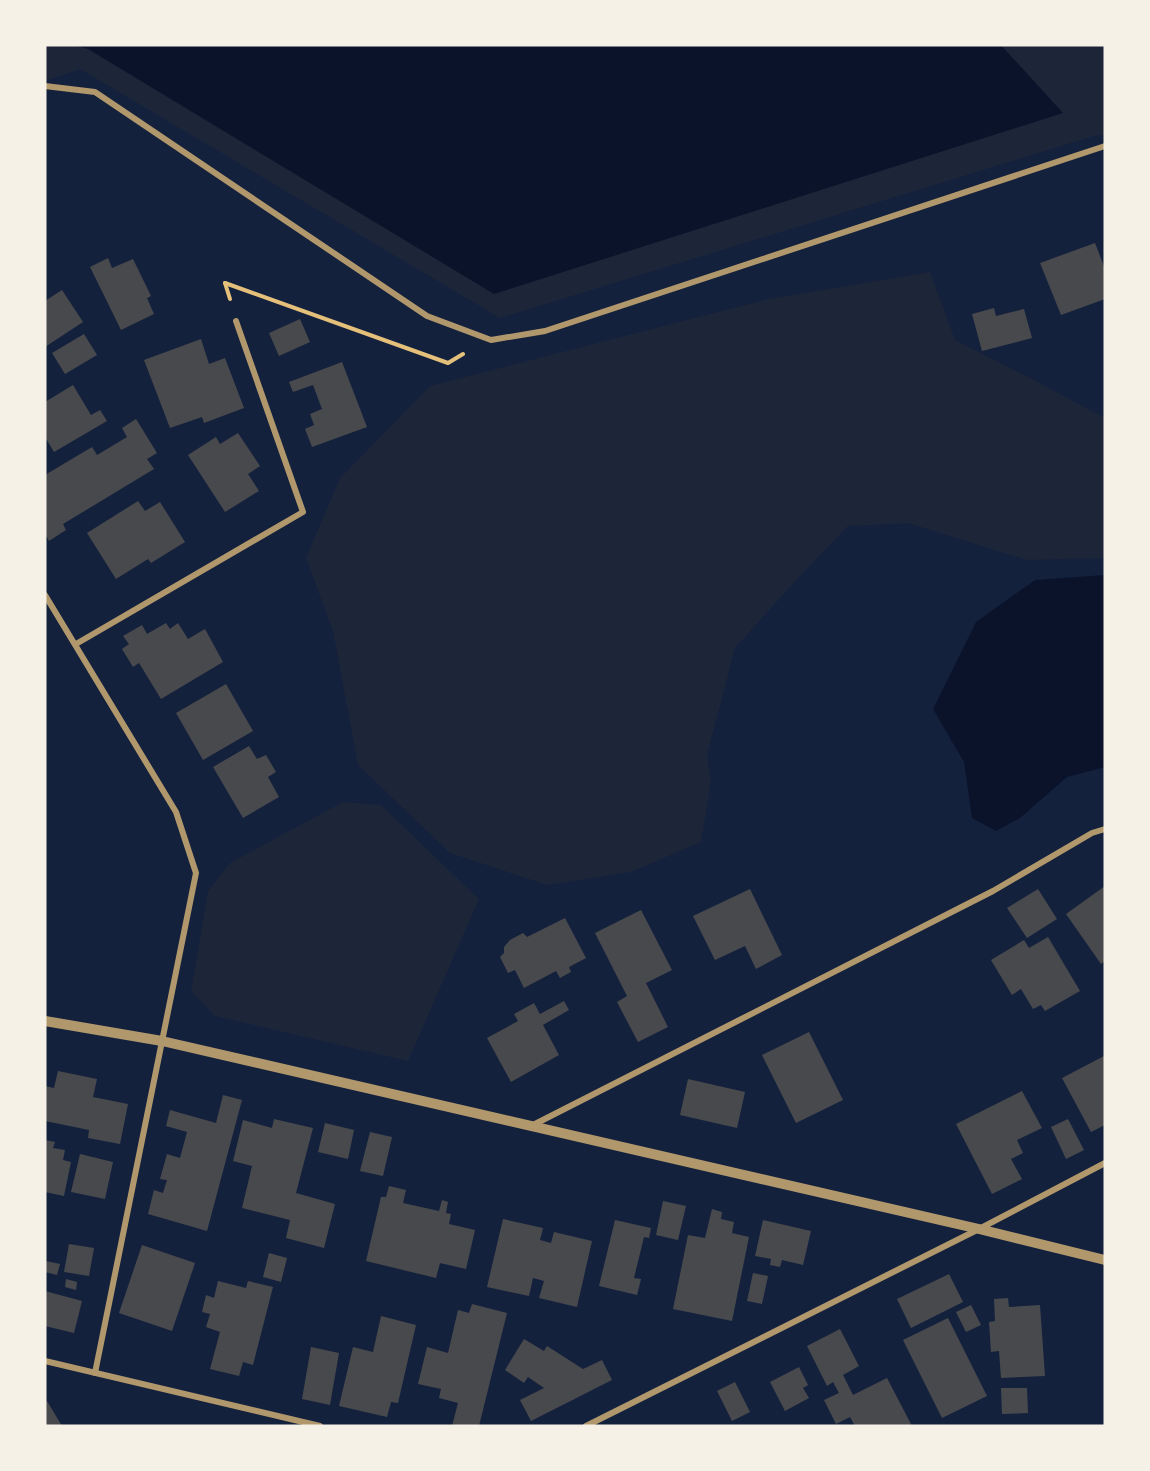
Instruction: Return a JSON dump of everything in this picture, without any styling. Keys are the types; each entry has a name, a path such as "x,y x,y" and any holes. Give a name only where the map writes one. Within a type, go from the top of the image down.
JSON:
{"street":[{"path":"45,86 95,92 427,316 491,340 545,331 1105,146"},
{"path":"76,644 303,512 236,321"},
{"path":"45,595 176,812 196,873 95,1373"},
{"path":"531,1126 993,891 1092,833 1105,829"},
{"path":"45,1021 162,1041 1105,1260"},
{"path":"586,1426 979,1229 1105,1163"},
{"path":"45,1361 320,1426"}],"path":[{"path":"225,283 448,363 491,340"}],"shaded area":[{"path":"45,45 1105,45 1105,136 1097,135 500,318 80,69 45,81"},
{"path":"73,45 1001,45 1063,113 494,294 88,49"},
{"path":"930,272 955,340 1105,418 1105,558 1027,560 908,523 848,526 735,648 707,755 711,782 701,842 631,872 547,885 450,853 358,765 333,631 306,558 340,478 430,386 769,299"},
{"path":"1105,575 1105,767 1067,777 1020,818 996,831 972,818 964,762 933,709 976,622 1035,580"},
{"path":"343,802 381,805 479,899 408,1061 215,1016 191,991 208,891 230,863"}],"building":[{"path":"1095,243 1105,269 1105,299 1061,315 1040,263"},
{"path":"108,258 112,268 133,259 151,296 147,298 154,314 121,330 90,267"},
{"path":"62,290 83,322 45,347 45,301"},
{"path":"994,308 996,316 1024,309 1032,338 982,351 972,314"},
{"path":"300,319 310,342 279,356 269,333"},
{"path":"84,334 97,355 65,374 52,353"},
{"path":"201,339 209,364 225,358 244,408 204,423 202,417 170,428 144,360"},
{"path":"342,362 367,427 312,447 305,429 314,425 310,414 322,409 313,385 293,392 289,382"},
{"path":"73,385 91,415 100,410 107,421 54,452 45,437 45,402"},
{"path":"136,419 157,453 147,459 154,469 63,524 66,530 49,541 45,534 45,475 92,447 97,455 127,437 122,428"},
{"path":"238,433 260,466 248,474 259,491 225,512 188,455 216,437 220,444"},
{"path":"138,501 145,511 160,502 185,542 151,563 148,559 116,579 87,533"},
{"path":"166,623 170,629 178,623 188,639 205,629 223,662 161,699 139,663 133,667 122,649 129,644 123,636 142,625 147,634"},
{"path":"226,684 253,731 203,760 176,713"},
{"path":"249,746 257,759 266,755 276,772 268,777 279,797 243,818 213,767"},
{"path":"1105,886 1105,961 1101,964 1066,914"},
{"path":"750,889 782,955 756,969 745,946 715,960 693,916"},
{"path":"1038,889 1057,919 1027,938 1007,908"},
{"path":"641,910 672,970 646,983 668,1027 638,1042 617,1002 627,996 595,933"},
{"path":"565,918 586,958 569,967 571,972 560,978 556,971 524,988 515,970 508,973 500,957 504,953 504,947 510,940 523,933 527,937"},
{"path":"1048,937 1080,991 1045,1011 1041,1005 1033,1009 1021,989 1012,995 991,960 1024,940 1029,948"},
{"path":"564,1001 569,1010 543,1025 559,1055 511,1082 487,1038 518,1021 514,1014 534,1003 540,1014"},
{"path":"809,1032 843,1100 796,1123 762,1055"},
{"path":"1104,1056 1105,1125 1091,1132 1062,1078"},
{"path":"58,1071 97,1079 93,1097 128,1104 120,1144 88,1138 89,1130 45,1121 45,1086 54,1088"},
{"path":"688,1079 745,1092 737,1128 680,1115"},
{"path":"1022,1091 1042,1128 1017,1140 1023,1153 1011,1159 1022,1179 992,1194 956,1124"},
{"path":"223,1095 242,1100 207,1231 148,1214 154,1190 163,1193 167,1180 160,1179 167,1154 180,1158 187,1132 166,1126 170,1110 216,1123"},
{"path":"274,1119 313,1128 296,1193 335,1204 324,1248 286,1238 290,1220 242,1208 252,1166 233,1161 243,1120 272,1128"},
{"path":"1068,1119 1084,1150 1066,1159 1051,1127"},
{"path":"325,1123 354,1130 348,1159 318,1152"},
{"path":"370,1132 392,1137 383,1176 360,1171"},
{"path":"45,1140 55,1142 53,1148 65,1150 63,1160 71,1162 64,1196 45,1192"},
{"path":"80,1154 113,1162 105,1199 71,1192"},
{"path":"389,1186 406,1190 403,1203 439,1211 442,1200 448,1202 446,1213 451,1214 449,1224 475,1230 466,1269 440,1263 436,1278 366,1261 381,1197 386,1197"},
{"path":"663,1201 686,1206 678,1240 656,1235"},
{"path":"712,1209 722,1212 721,1219 734,1222 732,1233 749,1237 732,1321 673,1309 688,1235 705,1238"},
{"path":"503,1219 543,1228 540,1240 551,1243 554,1232 592,1241 577,1307 539,1298 544,1281 533,1278 529,1296 487,1287"},
{"path":"615,1220 651,1228 649,1238 644,1237 634,1278 641,1279 637,1295 599,1286"},
{"path":"763,1220 811,1231 803,1265 782,1260 780,1267 770,1265 771,1259 755,1256"},
{"path":"69,1244 94,1248 89,1276 64,1272"},
{"path":"142,1245 195,1263 172,1331 119,1313"},
{"path":"269,1253 287,1258 281,1282 263,1277"},
{"path":"46,1261 60,1264 57,1275 45,1272"},
{"path":"753,1273 768,1276 762,1304 747,1301"},
{"path":"949,1274 963,1302 911,1328 897,1299"},
{"path":"66,1279 77,1282 76,1290 65,1287"},
{"path":"218,1281 246,1288 248,1281 273,1287 253,1365 243,1362 239,1376 210,1369 220,1332 206,1327 210,1314 202,1312 206,1295 214,1298"},
{"path":"45,1291 82,1301 74,1333 45,1326"},
{"path":"1008,1298 1009,1307 1040,1305 1045,1376 1001,1378 999,1351 991,1352 989,1322 995,1321 994,1299"},
{"path":"472,1304 507,1313 479,1426 452,1426 458,1403 439,1398 441,1389 418,1384 427,1347 448,1353 458,1310 469,1313"},
{"path":"971,1305 981,1325 966,1332 956,1312"},
{"path":"381,1316 416,1325 398,1403 391,1402 387,1417 339,1406 353,1347 373,1352"},
{"path":"948,1318 987,1396 942,1418 903,1340"},
{"path":"840,1329 859,1366 843,1375 853,1395 887,1378 912,1426 855,1426 850,1417 836,1424 824,1400 839,1393 833,1382 827,1386 807,1346"},
{"path":"524,1339 544,1351 547,1346 583,1369 602,1360 612,1380 531,1421 520,1400 544,1388 528,1377 524,1383 505,1370"},
{"path":"311,1347 339,1353 330,1405 302,1399"},
{"path":"799,1367 808,1385 803,1388 809,1398 785,1411 770,1382"},
{"path":"735,1382 750,1412 732,1421 717,1391"},
{"path":"1001,1388 1027,1388 1028,1413 1002,1414"},
{"path":"47,1401 62,1426 45,1426 45,1402"}]}
